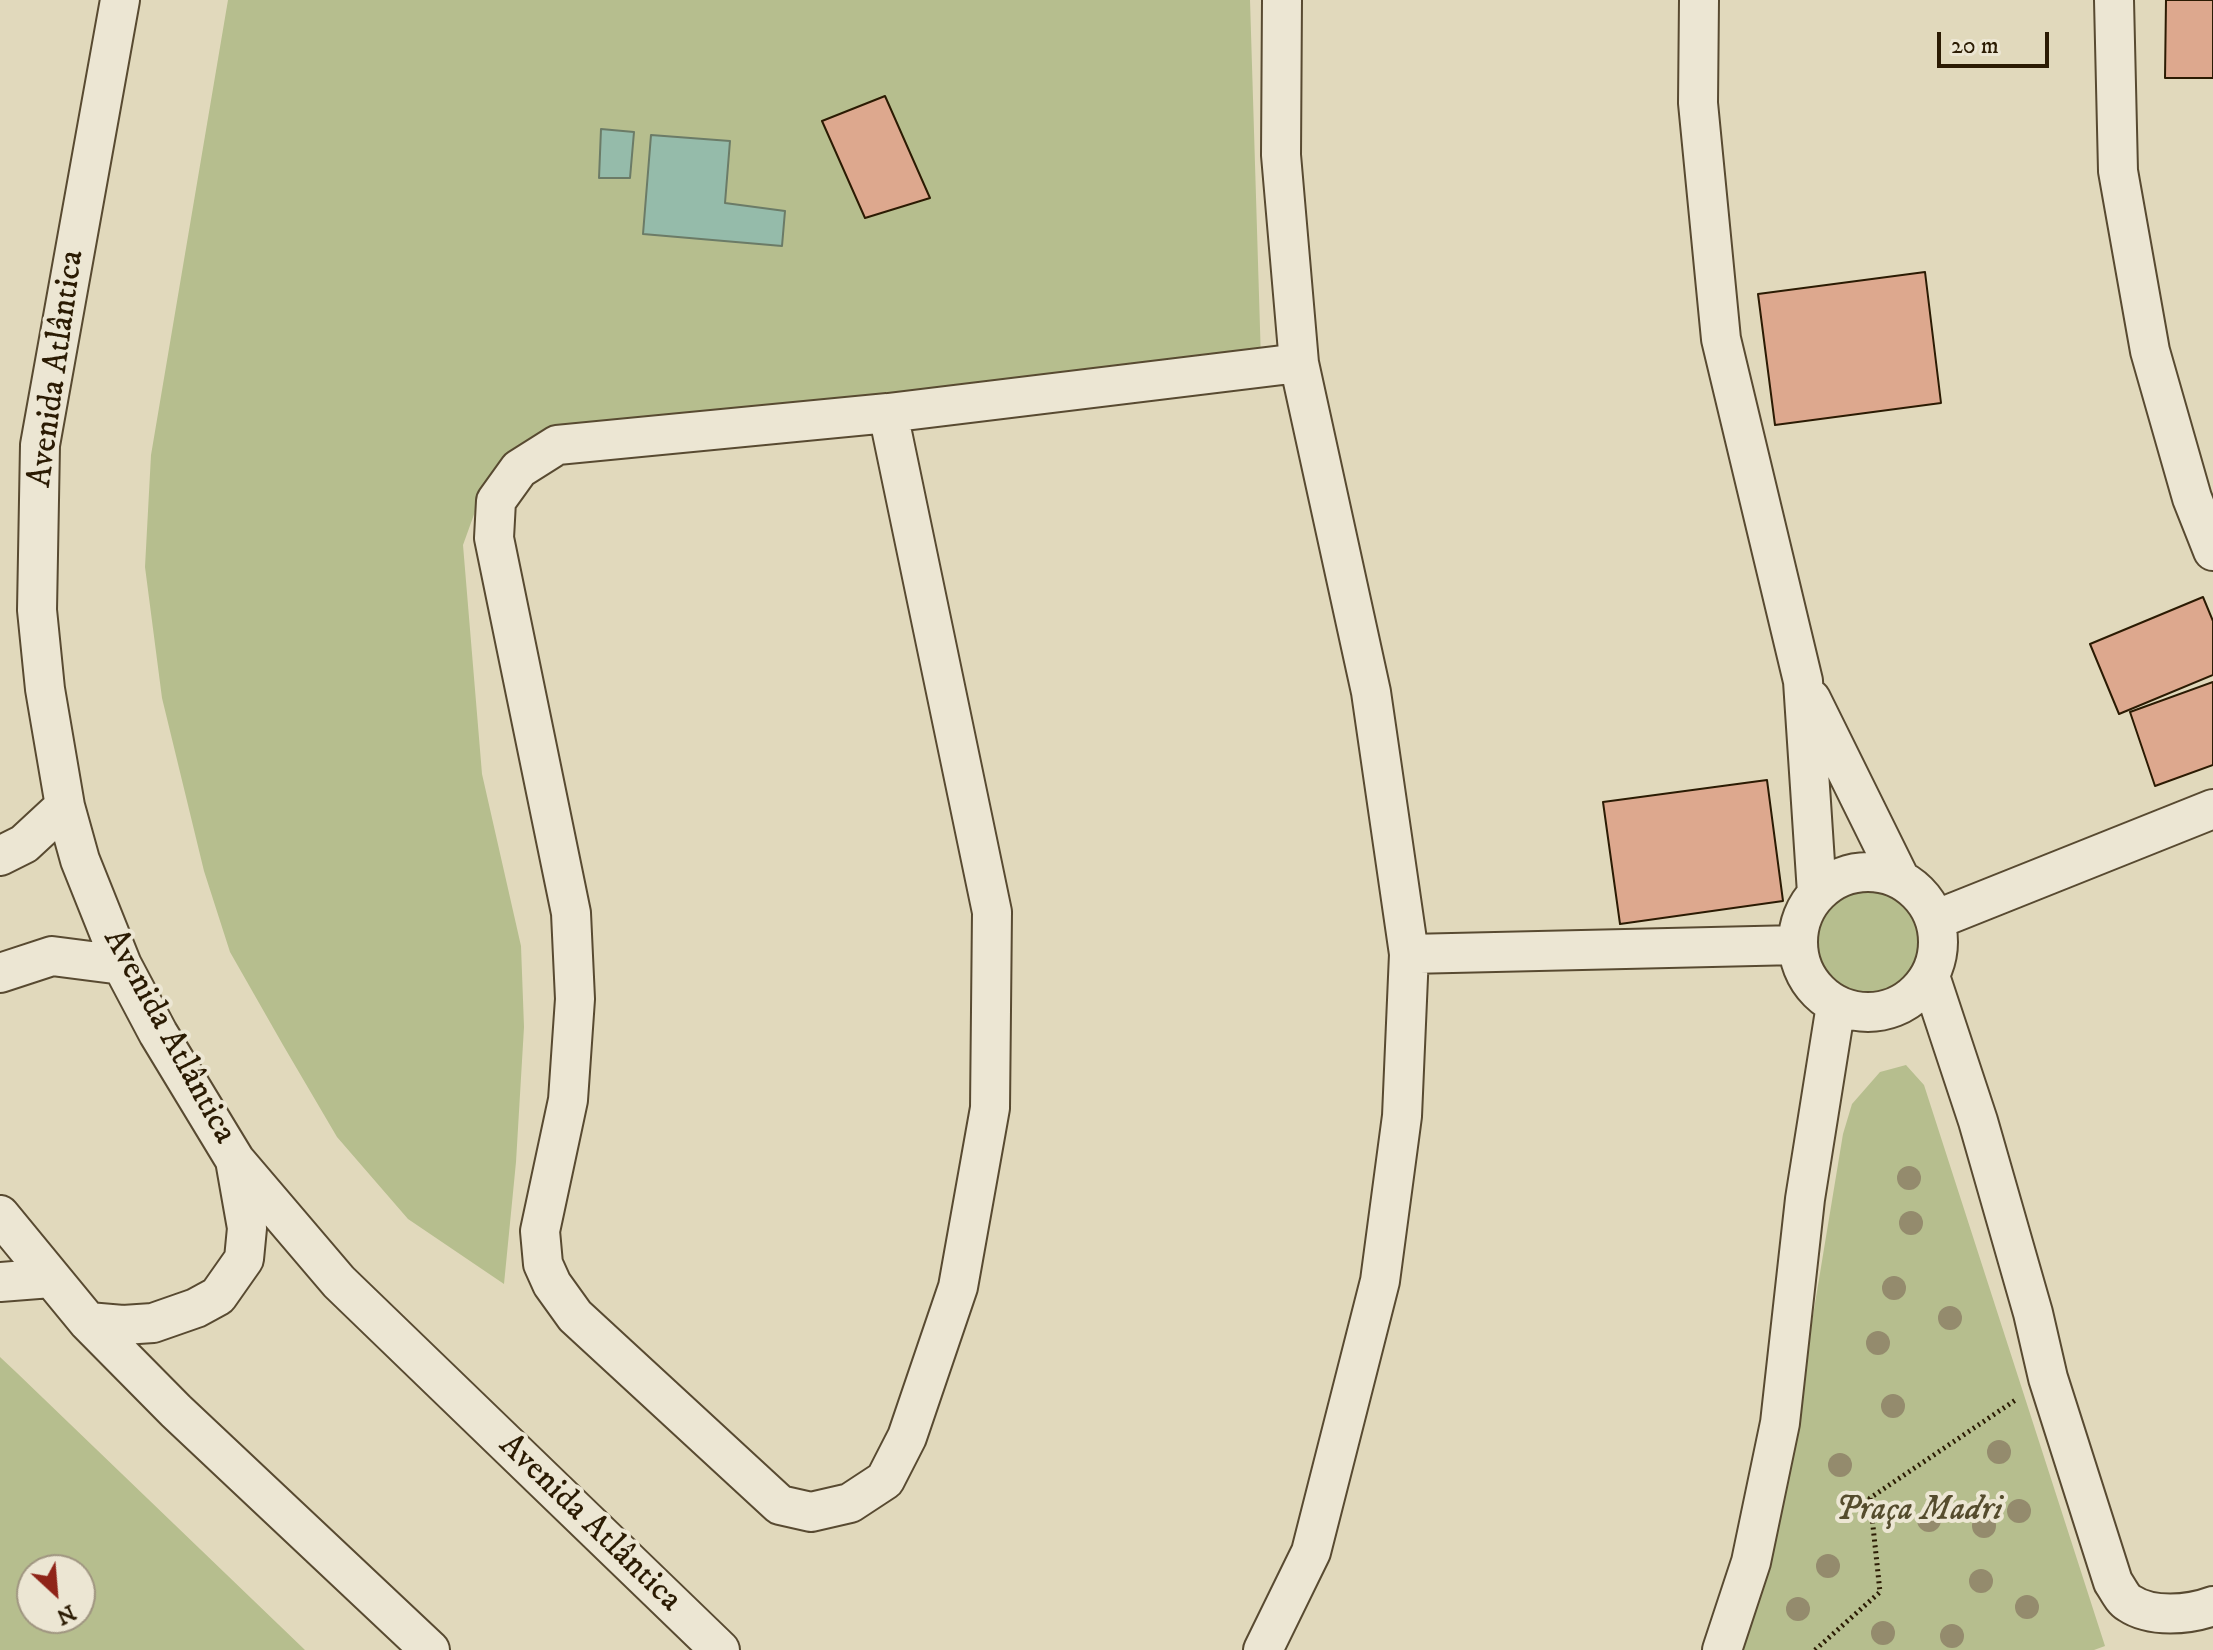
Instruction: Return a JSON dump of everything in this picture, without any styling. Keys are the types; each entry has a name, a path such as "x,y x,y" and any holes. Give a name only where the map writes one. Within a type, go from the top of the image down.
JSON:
{"street":[{"name":"Avenida Atlântica","path":"120,0 40,445 37,610 45,689 65,806 80,860 122,965 158,1033 235,1160 339,1282 720,1650"},
{"path":"1263,1650 1311,1552 1380,1281 1402,1116 1409,954 1371,692 1299,363 1281,155 1282,0"},
{"path":"1699,0 1698,103 1721,339 1803,681 1817,893"},
{"path":"2114,0 2118,171 2150,351 2192,498 2213,551"},
{"path":"888,413 992,912 990,1108 958,1287 907,1437 885,1480 850,1503 811,1512 780,1505 575,1316 552,1284 543,1264 540,1231 568,1100 575,999 571,913 494,538 496,501 519,469 557,445 888,413 1299,363"},
{"path":"1803,681 1900,879"},
{"path":"0,856 24,844 65,806"},
{"path":"1935,920 2213,809"},
{"path":"1861,872 1882,873 1900,879 1918,892 1935,920 1939,944 1930,976 1917,993 1889,1009 1867,1012 1836,1005 1816,990 1799,958 1800,923 1805,912 1817,893 1842,877 1861,872"},
{"path":"1409,954 1798,945"},
{"path":"0,973 52,956 122,965"},
{"path":"1930,976 1978,1121 2033,1313 2048,1378 2113,1582 2126,1602 2145,1610 2162,1613 2199,1611 2213,1606"},
{"path":"1722,1650 1751,1562 1780,1423 1805,1199 1836,1005"},
{"path":"88,1322 123,1325 153,1323 196,1308 218,1296 244,1259 247,1228 235,1160"},
{"path":"0,1215 88,1322 176,1411 430,1650"},
{"path":"0,1282 51,1278"}],"path":[{"path":"1815,1650 1880,1592 1870,1498 2048,1378"}],"green space":[{"path":"228,0 1250,0 1261,361 527,450 481,495 463,545 482,774 521,946 524,1027 516,1162 504,1284 408,1219 337,1137 283,1045 230,952 204,871 162,698 145,567 151,455"},
{"path":"1868,884 1891,889 1910,902 1923,921 1928,944 1923,967 1910,986 1891,999 1868,1004 1845,999 1826,986 1813,967 1808,944 1813,921 1826,902 1845,889"},
{"name":"Praça Madri","path":"1906,1065 1924,1085 2105,1646 2094,1650 1740,1650 1779,1521 1843,1134 1852,1104 1880,1072"},
{"path":"0,1357 305,1650 0,1650"}],"shaded area":[{"path":"601,129 634,132 630,178 599,178"},
{"path":"651,135 730,141 725,203 785,211 782,246 643,234"}],"building":[{"path":"2166,0 2213,0 2213,78 2165,78"},
{"path":"885,96 930,198 865,218 822,121"},
{"path":"1925,272 1941,403 1775,425 1758,294"},
{"path":"2203,597 2213,621 2213,675 2119,714 2090,644"},
{"path":"2213,682 2213,765 2155,786 2130,712"},
{"path":"1767,780 1783,901 1620,924 1603,802"}]}
